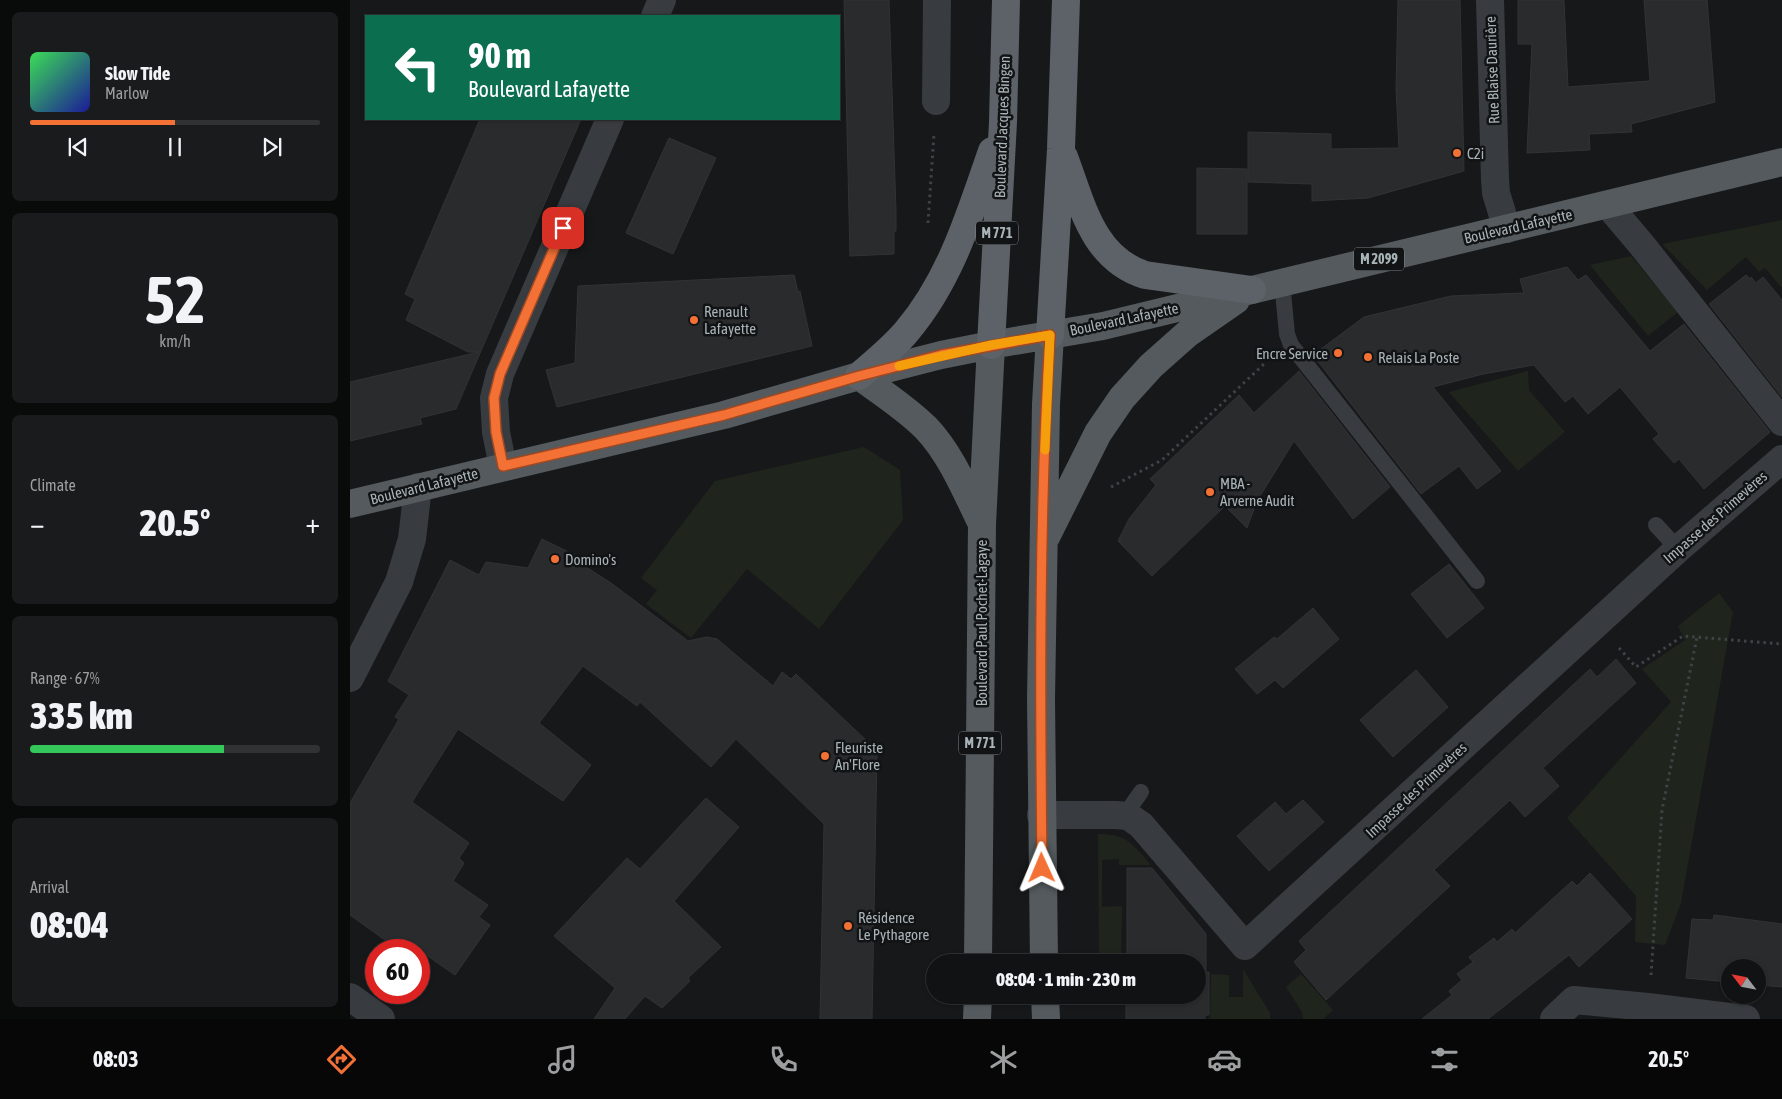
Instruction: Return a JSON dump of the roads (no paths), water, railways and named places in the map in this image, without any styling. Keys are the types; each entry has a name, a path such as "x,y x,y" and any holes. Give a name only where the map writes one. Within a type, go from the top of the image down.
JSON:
{"highway":[{"name":"Boulevard Jacques Bingen","path":"991,345 1003,122 1006,0"},
{"path":"1050,335 1061,149 1066,0"},
{"path":"859,376 907,332 942,280 960,245 1003,122"},
{"path":"1061,149 1094,233 1107,251 1120,264 1131,271 1145,276 1252,290"}],"main road":[{"name":"Boulevard Lafayette","path":"350,504 503,466 724,415 859,376 991,345 1103,326 1782,162"},
{"path":"1043,543 1098,433 1122,398 1151,366 1187,334 1252,290"},
{"path":"1044,954 1040,699 1046,404 1050,335"},
{"name":"Boulevard Paul Pochet-Lagaye","path":"978,954 982,524 991,345"},
{"path":"859,376 926,428 944,453 982,524"},
{"path":"977,1019 978,1004"}],"street":[{"path":"655,15 662,0"},
{"path":"936,101 937,0"},
{"name":"Rue Blaise Daurière","path":"1490,0 1495,180 1496,193 1507,229"},
{"path":"503,466 496,432 494,398 500,374 610,120"},
{"path":"1608,205 1782,422"},
{"name":"Impasse des Primevères","path":"1124,816 1128,816 1141,825 1245,946 1678,549 1782,459"},
{"path":"350,678 399,582 412,539 418,487"},
{"path":"1041,815 1124,816"},
{"path":"350,998 380,1019"},
{"path":"1554,1019 1574,1000 1746,1019"}],"lane":[{"path":"1282,282 1287,334 1291,345 1476,581"},
{"path":"1656,525 1678,549"},
{"path":"1124,816 1141,792"}],"place":[{"name":"C2i","path":"1457,153"},
{"name":"Renault Lafayette","path":"694,320"},
{"name":"Encre Service","path":"1338,353"},
{"name":"Relais La Poste","path":"1368,357"},
{"name":"MBA - Arverne Audit","path":"1210,492"},
{"name":"Domino's","path":"555,559"},
{"name":"Fleuriste An'Flore","path":"825,756"},
{"name":"Résidence Le Pythagore","path":"848,926"}]}
